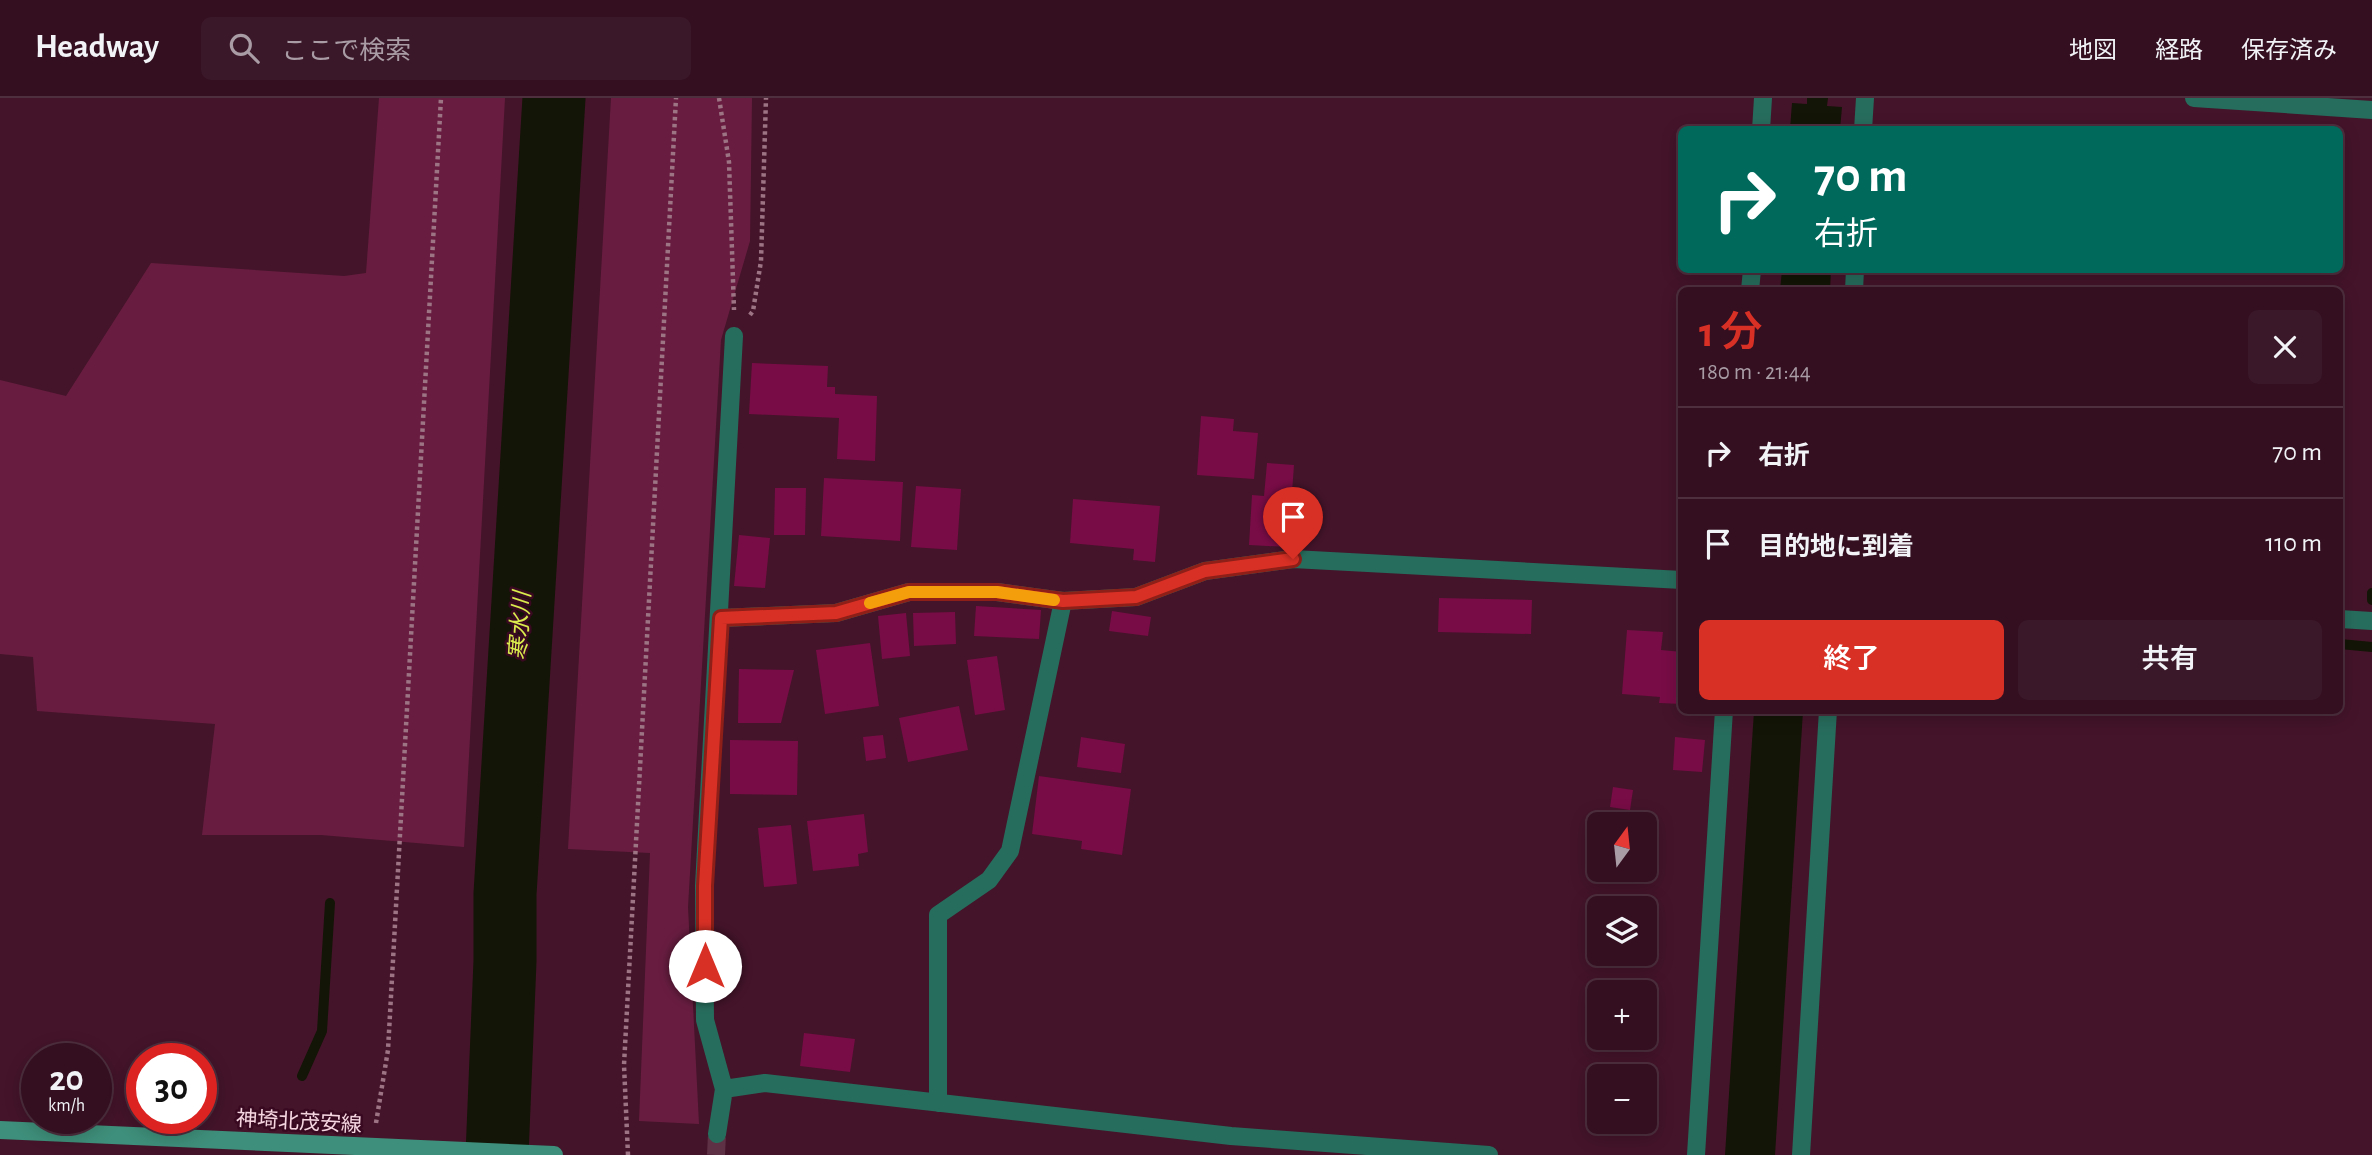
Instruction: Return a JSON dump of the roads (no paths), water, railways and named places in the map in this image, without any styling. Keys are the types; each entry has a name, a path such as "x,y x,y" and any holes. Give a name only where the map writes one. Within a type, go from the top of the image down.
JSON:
{"main road":[{"name":"神埼北茂安線","path":"0,1130 554,1155"}],"street":[{"path":"1761,126 1763,98"},
{"path":"1863,126 1865,98"},
{"path":"2194,98 2372,110"},
{"path":"717,1134 724,1089 705,1020 705,886 734,335"},
{"path":"721,618 836,613 909,592 997,592 1063,601 1136,597 1205,571 1293,559 1678,580"},
{"path":"938,1103 938,915 989,880 1010,850 1063,601"},
{"path":"2343,619 2372,621"},
{"path":"1696,1155 1724,714"},
{"path":"1801,1155 1828,714"},
{"path":"724,1089 765,1083 1231,1136 1489,1155"}],"waterway":[{"name":"寒水川","path":"497,1155 505,894 554,98"},
{"path":"2372,593 2372,600"},
{"path":"2343,644 2372,647"},
{"path":"302,1076 322,1031 330,903"}],"tunnel":[{"path":"716,1155 717,1134"}]}
